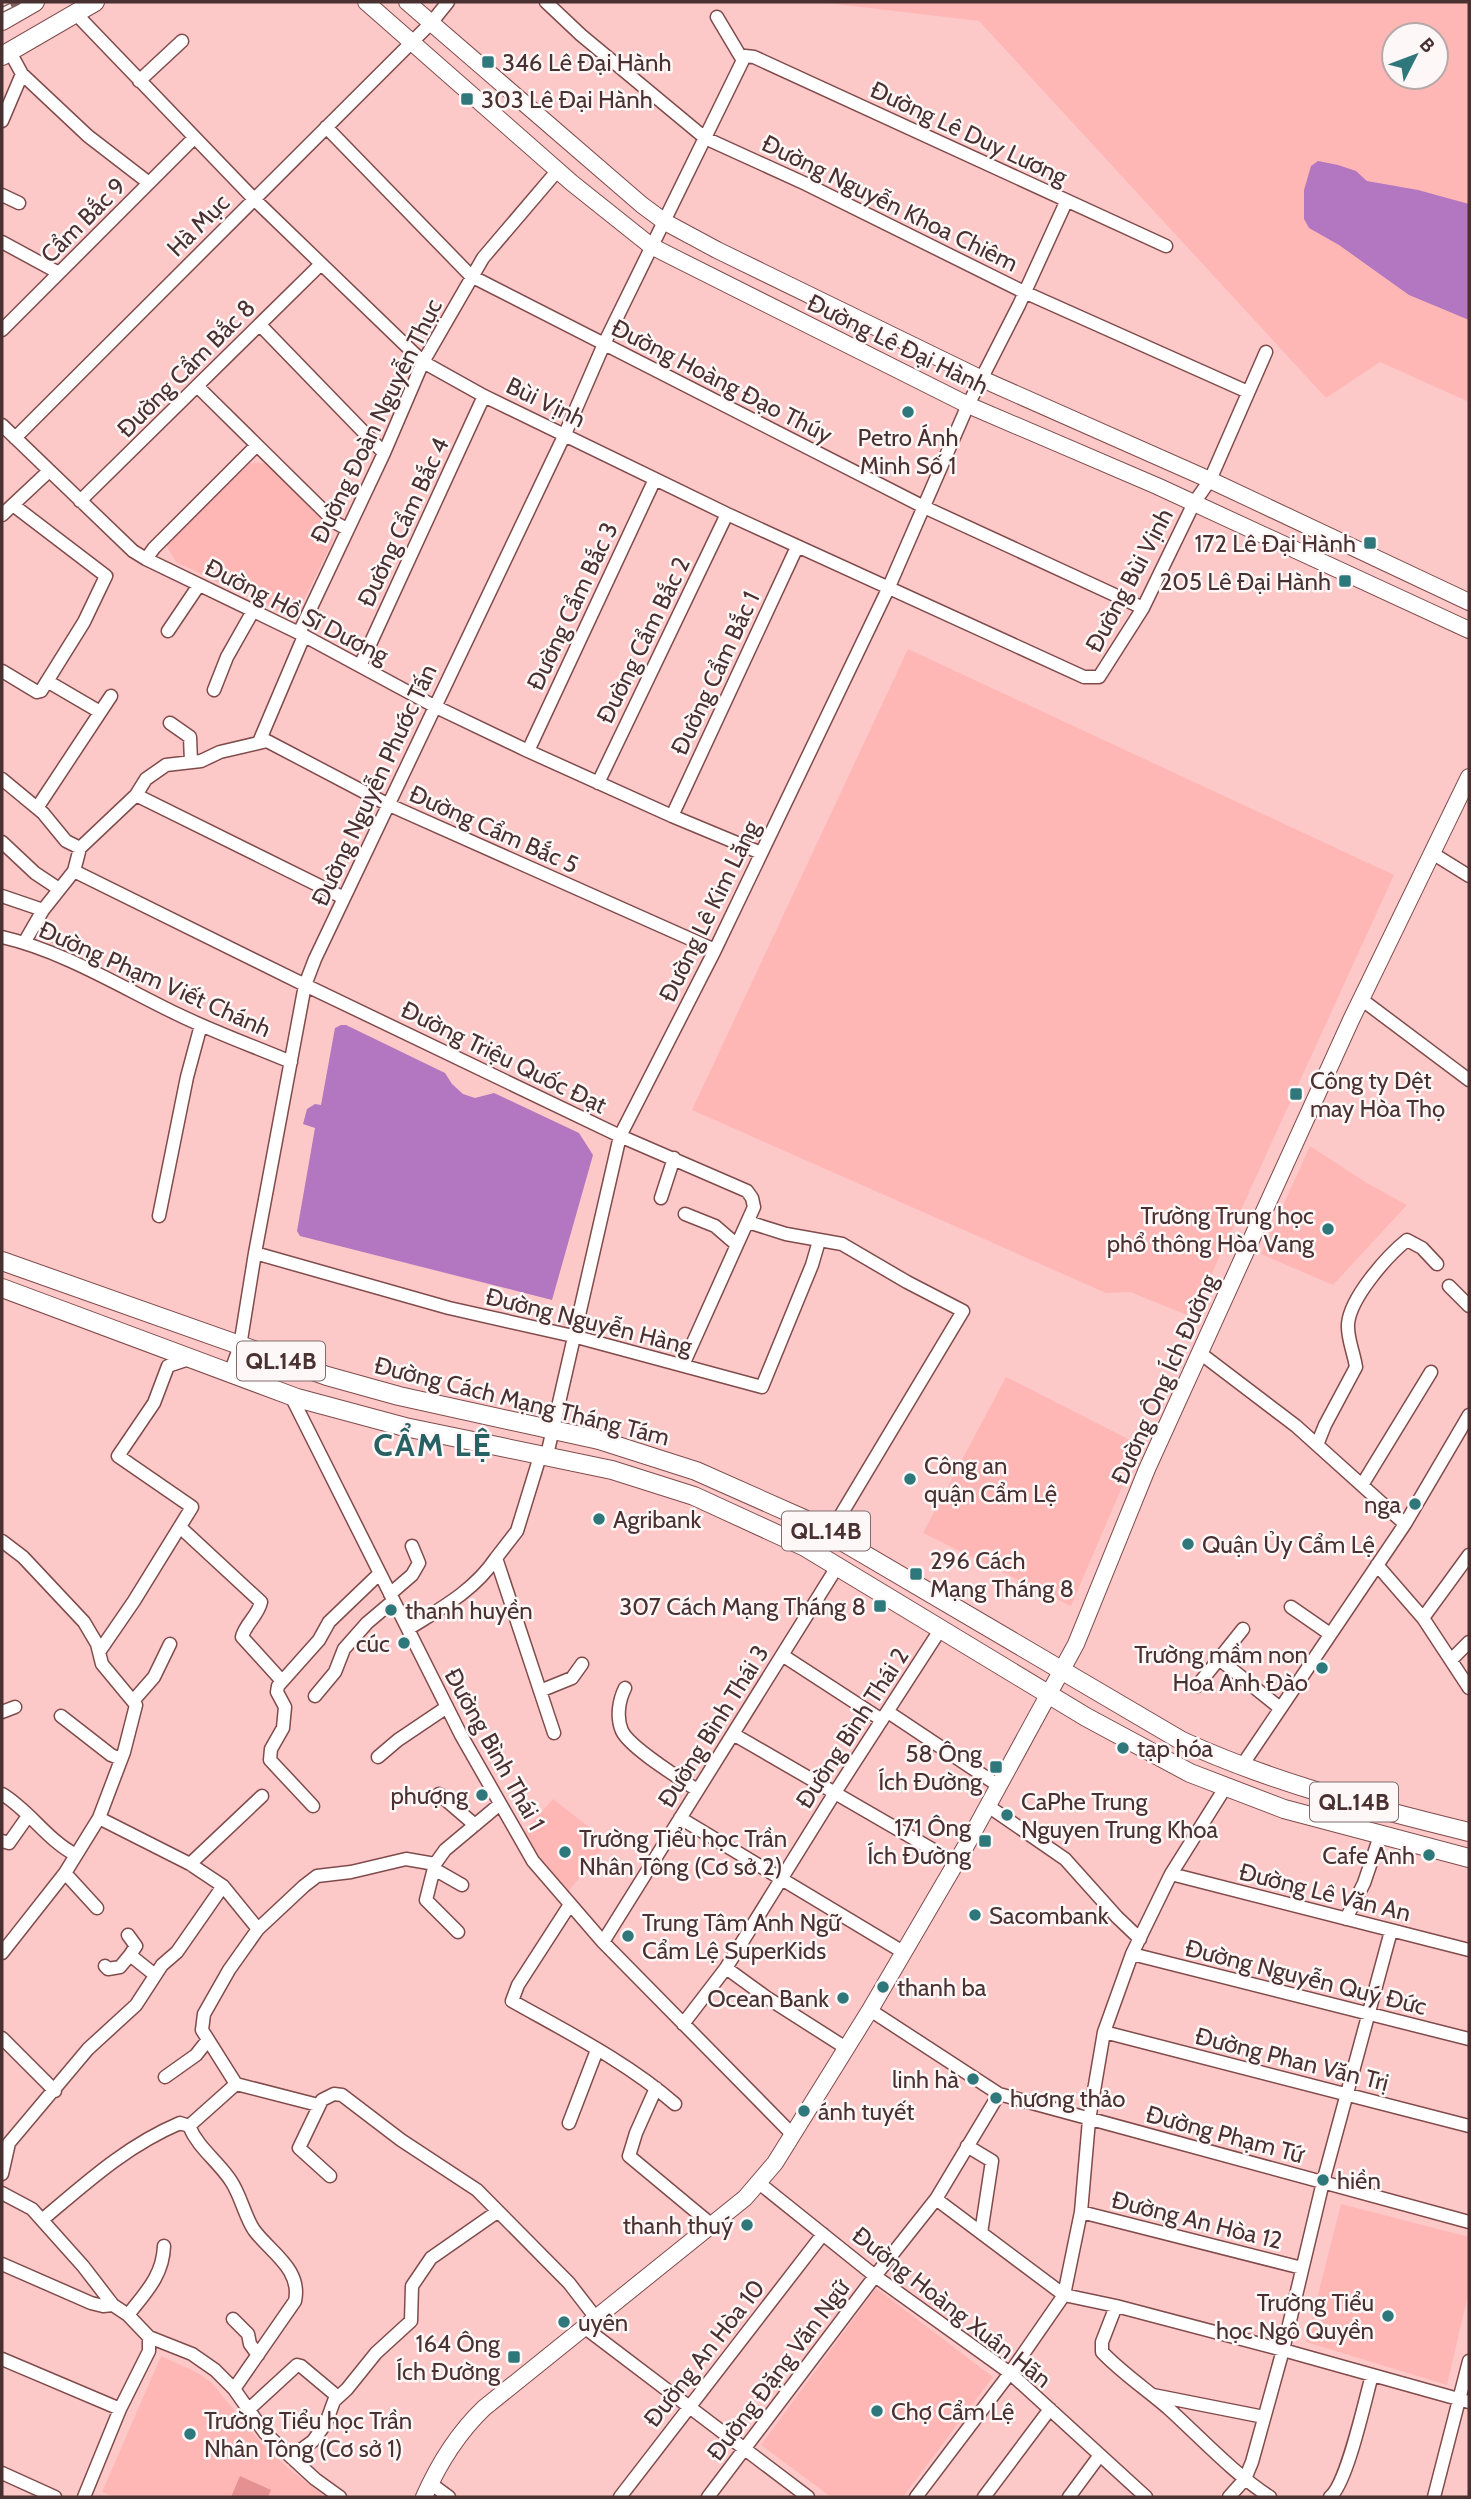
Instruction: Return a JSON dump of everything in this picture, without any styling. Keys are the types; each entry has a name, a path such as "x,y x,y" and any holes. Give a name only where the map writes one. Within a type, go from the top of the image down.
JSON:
{"highway":[{"path":"2,21 35,2"},
{"path":"6,54 94,2"},
{"name":"Đường Cách Mạng Tháng Tám","path":"2,1261 327,1376 399,1396 553,1429 635,1450 696,1471 772,1503 830,1533 1153,1725 1241,1767 1386,1812 1469,1832"},
{"name":"Đường Cách Mạng Tháng Tám","path":"2,1288 291,1395 405,1427 544,1454 643,1478 694,1496 769,1529 837,1567 1151,1754 1225,1788 1284,1810 1469,1858"}],"main road":[{"name":"Đường Lê Đại Hành","path":"366,2 558,170 651,246 968,405 1194,503 1469,630"},
{"name":"Đường Lê Đại Hành","path":"407,2 665,222 982,379 1210,480 1469,602"},
{"name":"Đường Ông Ích Đường","path":"427,2490 461,2430 484,2408 712,2225 759,2183 870,2010 956,1863 1076,1644 1147,1469 1361,999 1469,777"}],"street":[{"path":"431,23 448,2"},
{"name":"Đường Nguyễn Khoa Chiêm","path":"546,2 581,35 705,138 806,184 1024,292 1248,392"},
{"name":"Bùi Vịnh","path":"76,14 194,139 423,362 484,396 797,547 1084,677 1099,677"},
{"path":"717,17 748,58"},
{"name":"Hà Mục","path":"15,438 431,23"},
{"path":"139,80 183,41"},
{"path":"6,54 22,74 89,136 149,183"},
{"name":"Đường Nguyễn Phước Tấn","path":"230,1373 240,1346 305,985 387,804 565,434 604,344 705,138 748,58"},
{"name":"Đường Lê Duy Lương","path":"748,58 1166,246"},
{"path":"2,121 22,74"},
{"name":"Đường Hoàng Đạo Thúy","path":"326,127 471,276 923,507 1143,608"},
{"name":"Cẩm Bắc 9","path":"2,330 194,139"},
{"name":"Đường Đoàn Nguyễn Thục","path":"259,742 301,635 423,362 483,258 558,170"},
{"path":"2,195 19,203"},
{"name":"Đường Lê Kim Lăng","path":"408,1629 461,1596 479,1580 517,1531 553,1429 620,1136 715,950 888,589 968,405 1066,202"},
{"path":"2,242 59,273"},
{"name":"Đường Cẩm Bắc 8","path":"80,501 321,264"},
{"path":"260,324 384,453"},
{"name":"Đường Bùi Vịnh","path":"1099,677 1143,608 1194,503 1210,480 1266,352"},
{"path":"197,386 337,523 347,529"},
{"name":"Đường Cẩm Bắc 4","path":"360,666 484,396"},
{"name":"Đường Hồ Sĩ Dương","path":"2,425 133,551 146,559 528,751 761,853"},
{"path":"146,559 257,445"},
{"path":"2,514 49,471"},
{"name":"Đường Cẩm Bắc 3","path":"528,751 655,479"},
{"path":"2,671 38,692 83,622 106,576 13,505"},
{"name":"Đường Cẩm Bắc 2","path":"598,783 727,514"},
{"name":"Đường Cẩm Bắc 1","path":"672,816 797,547"},
{"path":"168,631 199,585"},
{"path":"214,690 227,657 253,611"},
{"path":"47,681 100,712"},
{"path":"37,808 111,696"},
{"path":"170,723 190,737 191,762"},
{"name":"Đường Cẩm Bắc 5","path":"259,742 267,741 387,804 715,950"},
{"path":"24,943 43,910 74,871 80,848 136,795 146,779 166,765 201,761 220,752 259,742"},
{"path":"2,779 37,808 66,841 80,848"},
{"path":"136,795 344,898"},
{"path":"2,842 35,873 60,889"},
{"path":"1432,853 1469,876"},
{"name":"Đường Triệu Quốc Đạt","path":"74,871 620,1136 747,1191 754,1207 683,1365"},
{"path":"2,897 43,910"},
{"name":"Đường Phạm Viết Chánh","path":"2,937 72,962 201,1025 291,1062"},
{"path":"1361,999 1469,1080"},
{"path":"159,1216 185,1085 201,1025"},
{"path":"660,1198 674,1158"},
{"path":"685,1214 715,1226 737,1245"},
{"path":"748,1222 786,1234 842,1244 907,1282 961,1309 963,1314 830,1533"},
{"path":"1317,1445 1356,1367 1348,1325 1355,1301 1378,1269 1407,1240 1422,1248 1437,1264"},
{"name":"Đường Nguyễn Hàng","path":"255,1253 449,1308 573,1336 762,1387 812,1265 819,1241"},
{"path":"1449,1286 1469,1306"},
{"path":"1200,1353 1296,1426 1405,1524"},
{"path":"99,1652 192,1507 118,1456 154,1403 168,1366 190,1359"},
{"path":"1362,1485 1431,1372"},
{"name":"Đường Bình Thái 1","path":"291,1395 447,1707 534,1861 569,1906 603,1942 792,2134"},
{"path":"1241,1767 1405,1524 1469,1415"},
{"path":"180,1527 261,1602 242,1637 282,1681"},
{"path":"2,1541 23,1558 84,1622 102,1664 134,1703"},
{"path":"315,1696 335,1672 344,1649 412,1574 419,1563 412,1546"},
{"path":"1423,1618 1469,1555"},
{"path":"496,1558 554,1733"},
{"path":"1377,1565 1423,1618 1469,1688"},
{"name":"Đường Bình Thái 3","path":"603,1942 837,1567"},
{"path":"313,1805 272,1764 269,1757 283,1728 285,1707 277,1692 278,1685 318,1640 329,1622 380,1574"},
{"path":"1291,1606 1330,1634"},
{"path":"1197,1686 1243,1629"},
{"name":"Đường Bình Thái 2","path":"683,2024 726,1968 940,1630"},
{"path":"1451,1660 1469,1642"},
{"path":"2,1953 65,1873 99,1818 121,1759 134,1703 154,1677 170,1644"},
{"path":"782,1655 999,1786"},
{"path":"1219,1659 1280,1709"},
{"path":"540,1691 572,1678 582,1664"},
{"path":"625,1688 620,1698 619,1710 623,1733 657,1762 697,1790"},
{"path":"2,1712 15,1707"},
{"path":"378,1757 447,1707"},
{"path":"61,1716 111,1755 121,1759"},
{"path":"733,1734 956,1863"},
{"path":"916,2497 1010,2373 1064,2295 1081,2212 1089,2120 1104,2032 1132,1954 1171,1874 1225,1788"},
{"path":"2,1794 18,1804 60,1847 76,1855"},
{"path":"439,1794 475,1825"},
{"path":"190,1864 262,1796"},
{"path":"458,1932 426,1900 434,1866 445,1850 500,1804"},
{"path":"988,1806 1065,1859 1140,1940"},
{"path":"2,1841 9,1843 28,1816"},
{"path":"99,1818 190,1864 223,1886 258,1929"},
{"path":"680,1818 903,1952"},
{"path":"1346,1919 1364,1883 1380,1836"},
{"path":"318,2105 236,2084 202,2030 204,2014 229,1970 258,1929 317,1876 351,1872 406,1859 434,1866 462,1885"},
{"path":"65,1873 97,1908"},
{"name":"Đường Lê Văn An","path":"1171,1874 1469,1950"},
{"path":"2,2174 9,2143 88,2049 136,2005 162,1965 177,1952 223,1886"},
{"path":"569,1906 518,1985 512,2001 544,2017 597,2050 656,2088 675,2104"},
{"path":"1229,2497 1245,2479 1252,2462 1283,2350 1323,2182 1391,1931"},
{"path":"105,1966 108,1969 120,1967 130,1955 136,1946 128,1935"},
{"name":"Đường Nguyễn Quý Đức","path":"1132,1954 1469,2039"},
{"path":"130,1955 155,1975"},
{"path":"726,1968 765,1997 846,2048"},
{"name":"Đường Phạm Tứ","path":"870,2010 999,2094 1469,2221"},
{"name":"Đường Phan Văn Trị","path":"1104,2032 1469,2126"},
{"path":"2,2038 55,2091"},
{"path":"165,2077 196,2055 208,2041"},
{"path":"569,2123 597,2050"},
{"path":"189,2126 236,2084"},
{"path":"656,2088 636,2133 629,2153 630,2158 712,2225"},
{"path":"330,2176 299,2148 307,2136 318,2105 334,2094 342,2095 401,2140 477,2190 563,2276 590,2322 688,2407 808,2497"},
{"name":"Đường Đặng Văn Ngữ","path":"708,2497 936,2199 999,2094"},
{"path":"43,2220 116,2158 162,2130 180,2123 189,2126"},
{"path":"189,2126 194,2139 230,2180 245,2207 251,2226 263,2242 286,2263 295,2287 295,2301 234,2389"},
{"path":"967,2146 992,2161 981,2233"},
{"name":"Đường Hoàng Xuân Hãn","path":"759,2183 875,2276 1010,2373 1146,2497"},
{"path":"2,2193 22,2202 43,2220 113,2305 128,2315 149,2337 192,2354 215,2370 234,2389 265,2433 315,2479 340,2497"},
{"path":"936,2199 1064,2295 1283,2350 1464,2401"},
{"path":"291,2457 313,2441 326,2423 334,2401 376,2353 411,2320 412,2286 431,2258 497,2212"},
{"name":"Đường An Hòa 12","path":"1081,2212 1302,2268"},
{"name":"Đường An Hòa 10","path":"620,2497 823,2234"},
{"path":"128,2315 156,2279 162,2267 164,2246"},
{"path":"2,2264 91,2303 113,2305"},
{"path":"1116,2306 1102,2342 1102,2352 1245,2479 1270,2497"},
{"path":"233,2319 248,2334 250,2344 258,2354"},
{"path":"84,2497 120,2409 149,2351 149,2337"},
{"path":"2,2359 120,2409"},
{"path":"1434,2497 1464,2401 1469,2361"},
{"path":"248,2410 297,2365 338,2397"},
{"path":"1330,2497 1334,2495 1343,2477 1373,2375"},
{"path":"1153,2395 1264,2417"},
{"path":"984,2497 1050,2409"},
{"path":"1069,2497 1100,2455"},
{"path":"2,2473 55,2497"},
{"path":"427,2490 449,2497"}],"shaded area":[{"path":"818,2 1469,2 1469,402 1380,362 1326,398 979,21"},
{"path":"1318,161 1356,171 1367,181 1418,190 1469,204 1469,320 1409,295 1339,245 1309,228 1304,219 1304,190 1311,166"},
{"path":"250,463 267,463 331,528 333,541 297,614 289,616 176,562 166,545"},
{"path":"908,649 1394,875 1192,1317 1130,1292 1106,1293 692,1110"},
{"path":"341,1025 445,1073 463,1094 475,1098 494,1093 579,1133 593,1155 552,1300 300,1236 297,1231 315,1128 303,1124 307,1109 315,1104 321,1105 335,1028"},
{"name":"Trường Trung học phổ thông Hòa Vang","path":"1310,1146 1407,1205 1333,1285 1261,1254"},
{"path":"1006,1377 1140,1445 1071,1606 923,1533"},
{"name":"Trường Tiểu học Trần Nhân Tông (Cơ sở 2)","path":"553,1799 608,1842 568,1892 556,1884 520,1836"},
{"name":"Trường Tiểu học Ngô Quyền","path":"1341,2204 1469,2237 1469,2291 1447,2385 1306,2342"},
{"name":"Chợ Cẩm Lệ","path":"876,2288 993,2377 903,2497 831,2497 761,2445"},
{"name":"Trường Tiểu học Trần Nhân Tông (Cơ sở 1)","path":"161,2356 198,2373 212,2383 261,2443 322,2494 321,2497 113,2497 102,2492"},
{"path":"240,2476 271,2490 268,2497 231,2497"}],"railway":[{"path":"2,10 18,2"}],"place":[{"name":"346 Lê Đại Hành","path":"488,62"},
{"name":"303 Lê Đại Hành","path":"467,99"},
{"name":"Petro Ánh Minh Số 1","path":"908,412"},
{"name":"172 Lê Đại Hành","path":"1370,543"},
{"name":"205 Lê Đại Hành","path":"1345,581"},
{"name":"Công ty Dệt may Hòa Thọ","path":"1296,1094"},
{"name":"Trường Trung học phổ thông Hòa Vang","path":"1328,1229"},
{"name":"Công an quận Cẩm Lệ","path":"910,1479"},
{"name":"nga","path":"1415,1504"},
{"name":"Agribank","path":"599,1519"},
{"name":"Quận Ủy Cẩm Lệ","path":"1188,1544"},
{"name":"296 Cách Mạng Tháng 8","path":"916,1574"},
{"name":"307 Cách Mạng Tháng 8","path":"880,1606"},
{"name":"thanh huyền","path":"391,1610"},
{"name":"cúc","path":"404,1643"},
{"name":"Trường mầm non Hoa Anh Đào","path":"1322,1668"},
{"name":"tạp hóa","path":"1123,1748"},
{"name":"58 Ông Ích Đường","path":"996,1767"},
{"name":"phượng","path":"482,1795"},
{"name":"CaPhe Trung Nguyen Trung Khoa","path":"1007,1815"},
{"name":"171 Ông Ích Đường","path":"985,1841"},
{"name":"Trường Tiểu học Trần Nhân Tông (Cơ sở 2)","path":"565,1852"},
{"name":"Cafe Anh","path":"1429,1855"},
{"name":"Sacombank","path":"975,1915"},
{"name":"Trung Tâm Anh Ngữ Cẩm Lệ SuperKids","path":"628,1936"},
{"name":"thanh ba","path":"883,1987"},
{"name":"Ocean Bank","path":"843,1998"},
{"name":"linh hà","path":"973,2079"},
{"name":"hương thảo","path":"996,2098"},
{"name":"ánh tuyết","path":"804,2111"},
{"name":"hiền","path":"1323,2180"},
{"name":"thanh thuý","path":"747,2225"},
{"name":"Trường Tiểu học Ngô Quyền","path":"1388,2316"},
{"name":"uyên","path":"564,2322"},
{"name":"164 Ông Ích Đường","path":"514,2357"},
{"name":"Chợ Cẩm Lệ","path":"877,2411"},
{"name":"Trường Tiểu học Trần Nhân Tông (Cơ sở 1)","path":"190,2434"}],"district":[{"name":"CẨM LỆ","path":"433,1444"}]}
